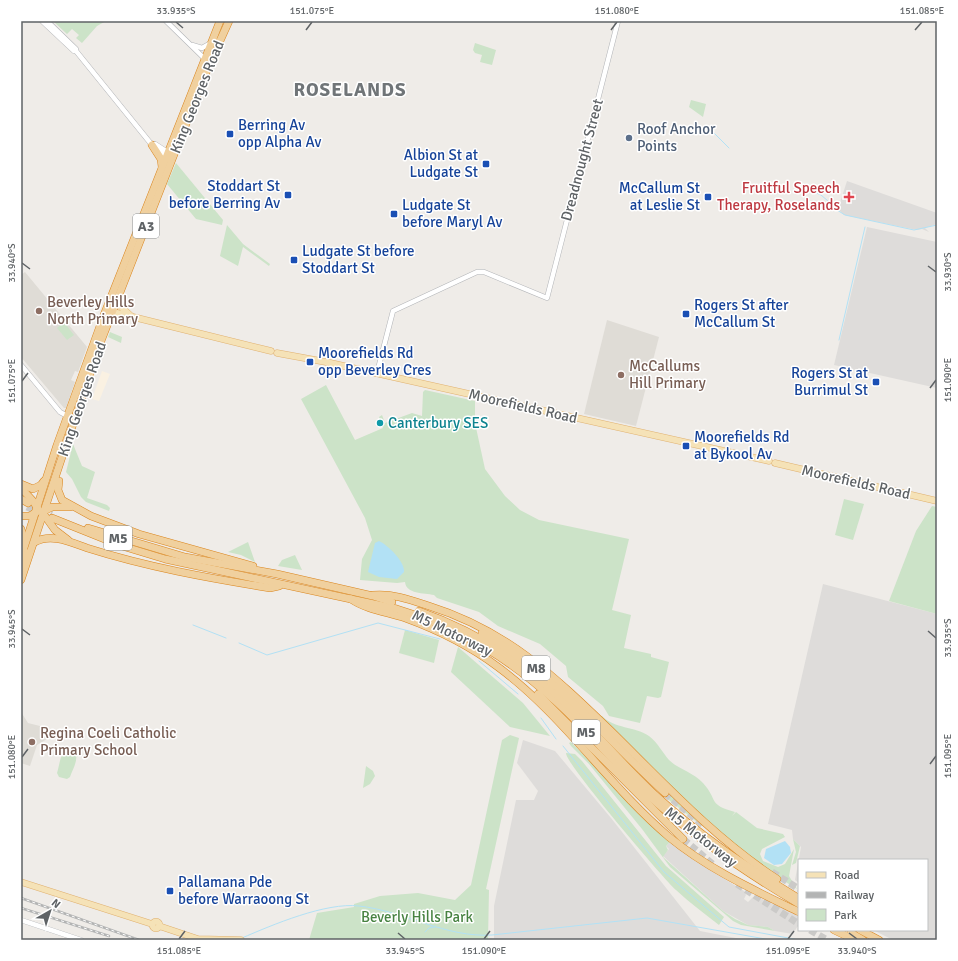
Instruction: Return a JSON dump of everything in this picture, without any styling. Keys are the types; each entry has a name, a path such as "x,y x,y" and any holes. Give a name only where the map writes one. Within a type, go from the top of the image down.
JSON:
{"highway":[{"name":"King Georges Road","path":"109,311 119,295 204,59 220,21"},
{"name":"King Georges Road","path":"21,580 41,524 41,497 46,478 71,418 162,167 170,156 229,21"},
{"path":"151,142 161,159 162,167"},
{"name":"King Georges Road","path":"21,557 41,511 70,432 71,418"},
{"path":"70,432 58,490 62,500 74,508 125,530 208,552 277,574"},
{"path":"21,484 33,489 41,485 46,478"},
{"path":"21,488 55,530 76,544"},
{"path":"21,499 25,505"},
{"path":"21,516 30,516 52,507 61,506 74,508"},
{"path":"21,565 41,511"},
{"name":"M5 Motorway","path":"798,897 729,854 675,812 638,779 558,696 506,654 450,623 373,596 277,574 185,556 90,529 52,516 122,546 165,559 378,604 424,618 471,639 501,657 554,700 635,782 674,817 724,857 798,903"},
{"path":"21,529 23,536 21,546"},
{"path":"35,542 48,537 76,544 126,560 197,576 270,588 283,585"},
{"path":"373,596 385,594 447,612 484,628 521,651 557,679 705,823 753,863 798,893"},
{"name":"M8","path":"373,596 397,599 444,614 476,629 512,650 563,692 665,794"},
{"path":"351,599 360,605 426,626 456,641 486,659 538,700 668,836 714,868 798,911"},
{"name":"M8","path":"351,599 404,614 430,624 472,645 498,662 539,694 683,839"},
{"path":"836,931 855,940"},
{"path":"847,931 864,940"},
{"path":"862,931 879,940"}],"main road":[{"path":"119,295 121,307 131,316"},
{"name":"Moorefields Road","path":"109,311 274,352 377,373 772,462 937,501"},
{"path":"21,882 152,924 157,921 159,926 198,939 235,939"}],"street":[{"path":"42,21 74,51 76,51"},
{"path":"47,21 76,49 76,51 151,142 170,156"},
{"path":"166,21 209,65"},
{"name":"Dreadnought Street","path":"377,373 393,311 477,272 484,272 547,298 618,21"},
{"path":"189,43 200,48 211,43"},
{"path":"21,365 60,412 71,418"},
{"path":"21,920 81,940"}],"shaded area":[{"path":"847,181 937,213 937,224 925,228 929,232 922,229 917,230 844,215 838,209"},
{"path":"867,227 937,242 937,388 834,365"},
{"name":"Beverley Hills North Primary","path":"25,272 87,347 78,372 75,371 71,380 75,382 66,408 64,408 21,357 21,275"},
{"name":"McCallums Hill Primary","path":"607,320 659,337 636,426 584,414"},
{"path":"102,371 110,374 99,401 92,399"},
{"path":"823,584 937,614 937,940 893,940 875,931 928,931 928,859 799,859 801,847 793,839 792,830 768,824"},
{"name":"Regina Coeli Catholic Primary School","path":"21,712 28,723 40,726 47,739 37,745 30,766 21,763"},
{"path":"523,740 555,751 611,818 700,931 746,940 494,940 494,906 516,800 534,800 538,791 517,763"},
{"path":"670,842 697,862 744,891 746,895 744,899 748,902 756,896 798,916 798,926 793,934 775,931 768,927 748,925 723,911 663,856 669,849 666,846"},
{"path":"798,864 798,882 795,880"}],"green space":[{"path":"53,21 106,21 97,26 82,43 76,38 79,35 72,29 67,34"},
{"path":"475,43 496,50 492,65 480,62 482,55 475,53 473,50"},
{"path":"691,100 706,104 703,117 689,107"},
{"path":"176,163 223,220 222,225 196,219 167,184"},
{"path":"227,225 243,244 270,264 269,266 243,247 238,266 220,256"},
{"path":"64,322 74,335 67,340 57,328"},
{"path":"110,332 122,337 121,343 108,337"},
{"path":"326,385 355,440 383,428 379,417 382,415 385,423 412,413 422,416 423,392 425,390 475,401 475,423 485,469 505,496 520,510 539,520 629,539 612,610 631,615 624,648 651,654 651,657 669,662 661,697 658,698 647,696 640,723 609,716 603,706 568,677 566,666 540,644 498,626 479,612 437,598 434,595 412,591 406,586 405,582 397,583 360,580 362,559 372,540 365,518 301,399"},
{"path":"73,444 82,466 95,472 87,498 107,505 110,508 109,511 86,502 81,497 72,479 66,472"},
{"path":"844,499 864,504 853,540 835,535"},
{"path":"932,506 937,507 937,614 889,601 916,531"},
{"path":"248,542 255,562 241,555 228,552"},
{"path":"295,555 302,570 278,566 282,560"},
{"path":"405,630 439,640 434,663 399,653"},
{"path":"458,647 523,703 550,736 510,727 451,672"},
{"path":"602,716 613,723 637,730 649,736 669,760 695,776 703,783 714,801 720,807 735,812 732,816 736,812 757,828 783,834 785,837 762,849 760,854 763,861 778,867 785,864 794,849 789,876 797,889 744,851 694,808 600,717"},
{"name":"Beverly Hills Park","path":"510,735 519,738 486,889 489,890 488,940 309,940 317,913 354,907 354,904 380,896 418,893 455,900 471,885 502,740"},
{"path":"571,742 670,842 666,846 668,850 663,857 723,911 735,919 748,925 768,927 775,931 741,925 733,921 670,867 642,829 589,764 571,746 569,743"},
{"path":"71,748 76,754 75,766 70,777 67,779 59,777 57,773 61,758 67,749"},
{"path":"566,753 575,754 582,761 666,866 724,917 719,925 667,881 581,777"},
{"path":"366,766 373,771 375,776 370,784 363,788"},
{"path":"668,792 698,820 697,822 665,797"},
{"path":"793,839 800,846 796,863 792,865 796,852"}],"water":[{"path":"379,541 391,550 399,559 404,568 404,572 397,579 379,577 368,572 375,543"},
{"path":"785,841 790,847 791,853 782,864 774,865 764,858 766,849"}],"waterway":[{"path":"712,131 729,148"},
{"path":"812,191 821,195 828,201"},
{"path":"837,210 845,215 914,230 937,225"},
{"path":"839,340 865,227"},
{"path":"239,643 267,655 378,623 440,639"},
{"path":"193,625 226,638"},
{"path":"479,661 518,694"},
{"path":"541,718 556,739"},
{"path":"563,746 664,872 729,927 799,940"},
{"path":"242,938 268,927 315,911 331,907 359,906 376,909 442,928 475,935 492,935 647,918 771,940"},
{"path":"425,932 429,928 435,927"}],"tunnel":[{"path":"27,507 40,513"},
{"path":"41,509 52,514"},
{"path":"665,793 704,826"},
{"path":"683,839 715,866"},
{"path":"772,872 798,888"},
{"path":"737,884 798,923"},
{"path":"812,931 827,940"}],"railway":[{"path":"21,898 139,940"},
{"path":"21,908 109,936"}],"place":[{"name":"Berring Av opp Alpha Av","path":"230,134"},
{"name":"Roof Anchor Points","path":"629,138"},
{"name":"Albion St at Ludgate St","path":"486,164"},
{"name":"Stoddart St before Berring Av","path":"288,195"},
{"name":"McCallum St at Leslie St","path":"708,197"},
{"name":"Fruitful Speech Therapy, Roselands","path":"849,197"},
{"name":"Ludgate St before Maryl Av","path":"394,214"},
{"name":"Ludgate St before Stoddart St","path":"294,260"},
{"name":"Beverley Hills North Primary","path":"39,311"},
{"name":"Rogers St after McCallum St","path":"686,314"},
{"name":"Moorefields Rd opp Beverley Cres","path":"310,362"},
{"name":"McCallums Hill Primary","path":"621,375"},
{"name":"Rogers St at Burrimul St","path":"876,382"},
{"name":"Canterbury SES","path":"380,423"},
{"name":"Moorefields Rd at Bykool Av","path":"686,446"},
{"name":"Regina Coeli Catholic Primary School","path":"32,742"},
{"name":"Pallamana Pde before Warraoong St","path":"170,891"}],"district":[{"name":"ROSELANDS","path":"350,90"}]}
